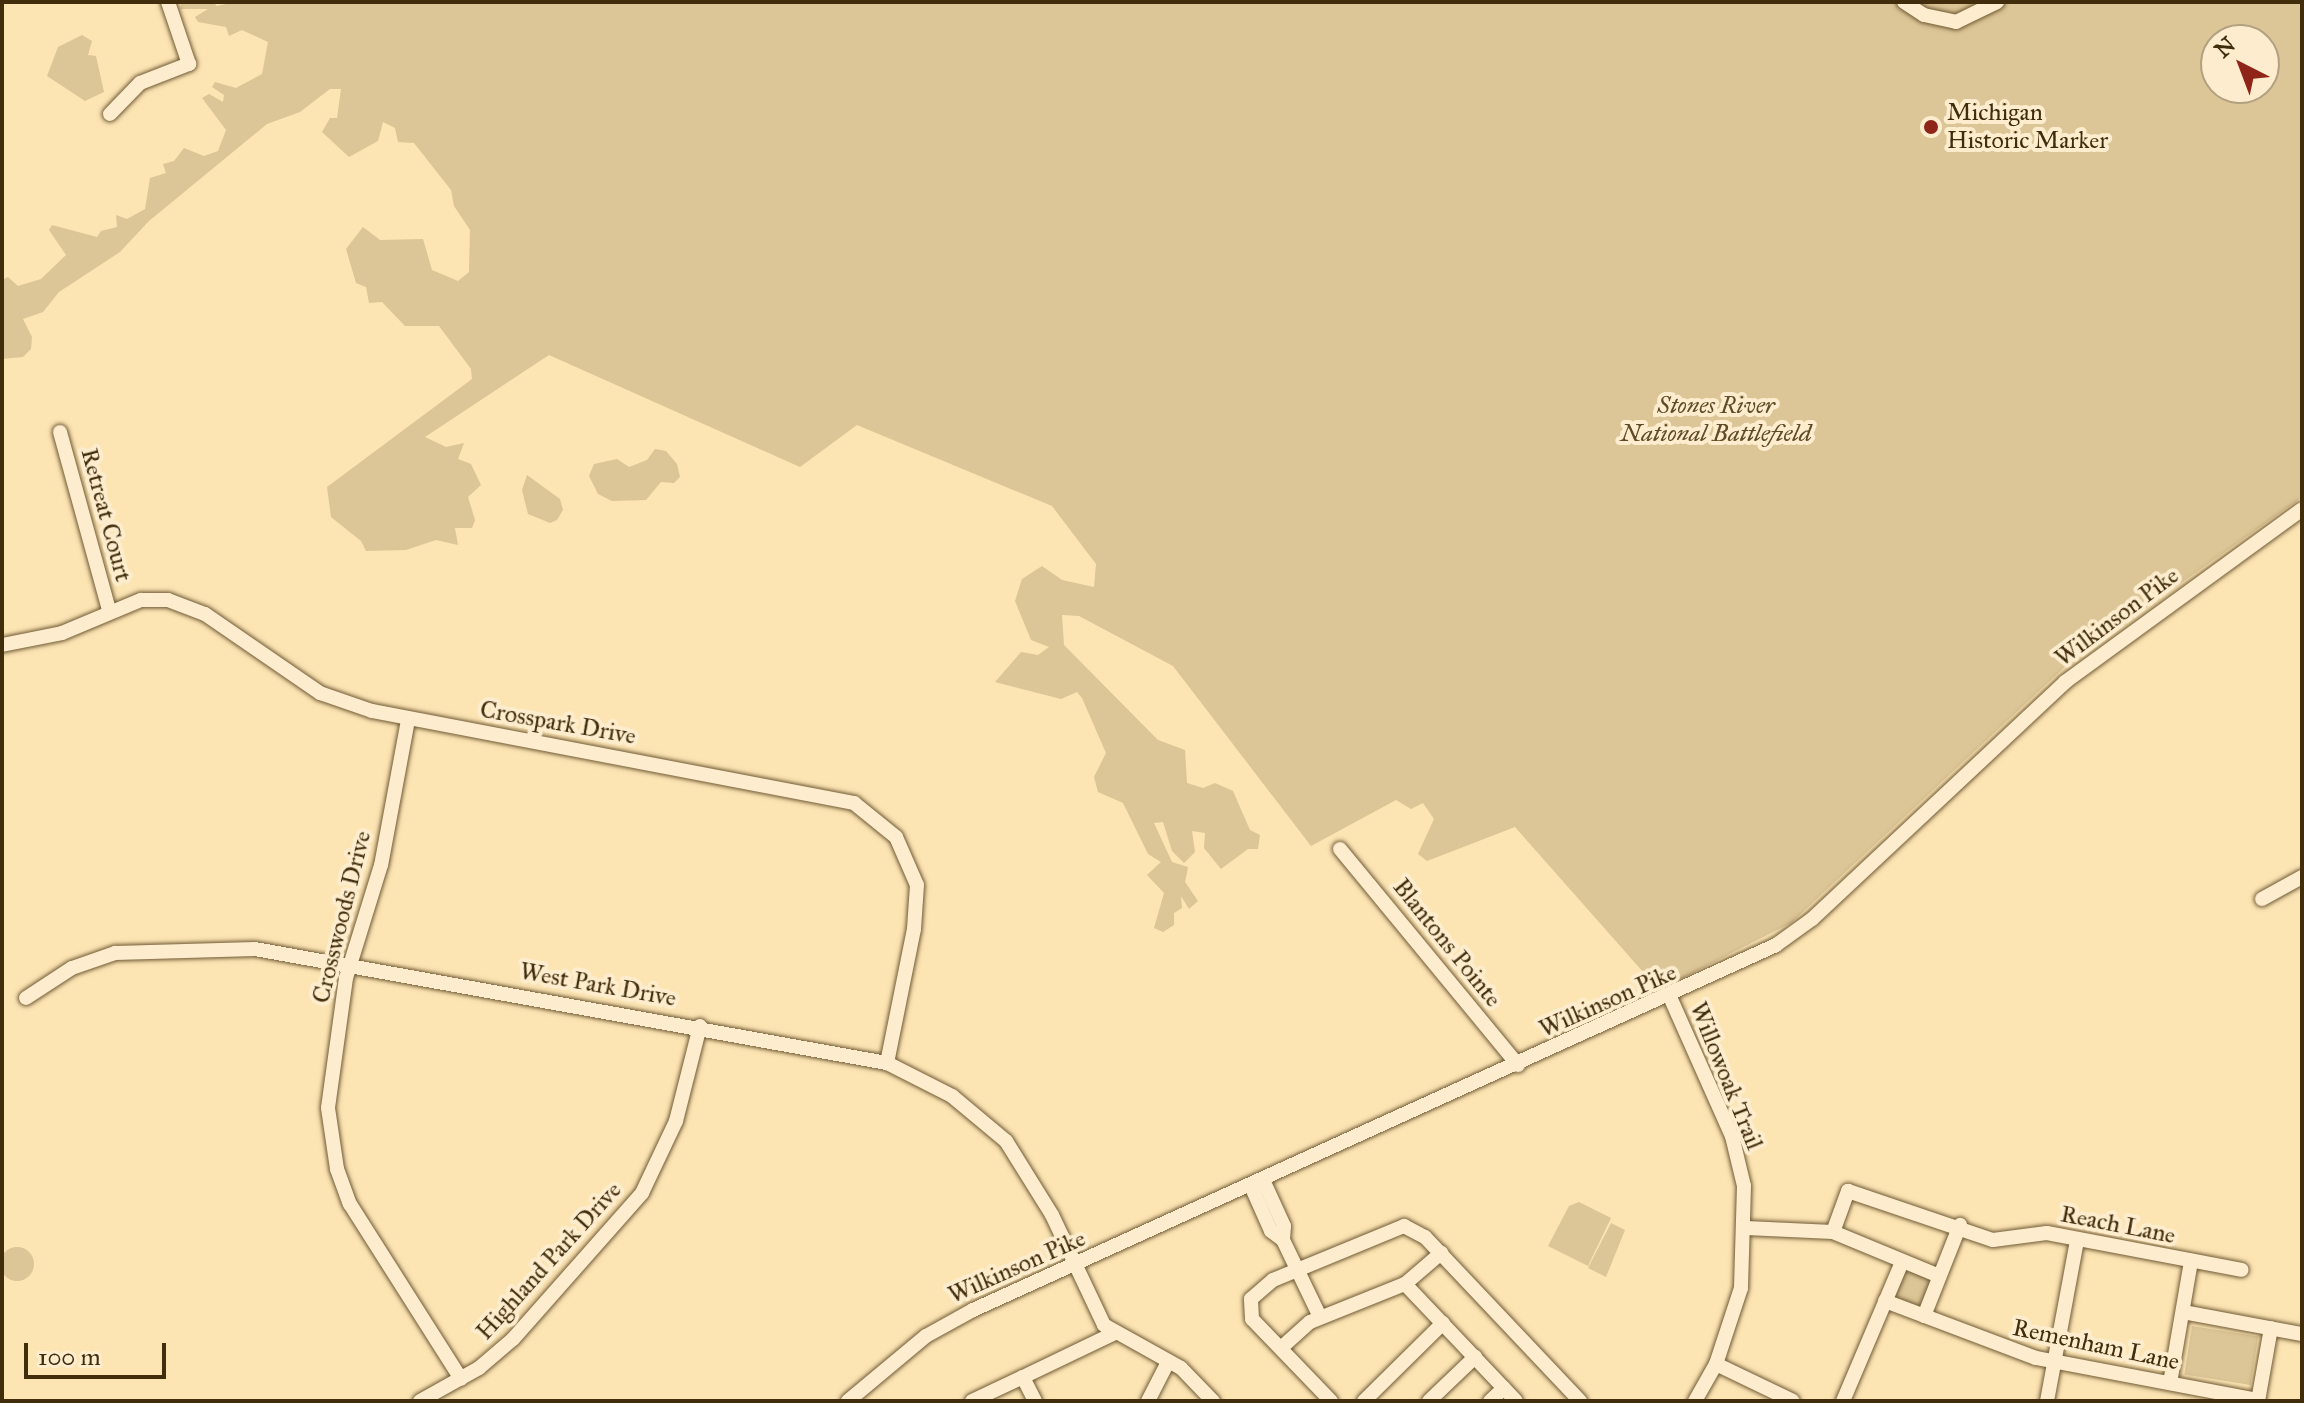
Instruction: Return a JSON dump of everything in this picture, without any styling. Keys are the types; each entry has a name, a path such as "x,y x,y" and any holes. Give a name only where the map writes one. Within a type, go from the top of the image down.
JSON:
{"street":[{"path":"110,114 140,83 189,64 168,2"},
{"path":"1904,2 1924,15 1956,22 1997,2"},
{"name":"Retreat Court","path":"60,432 109,610"},
{"name":"Wilkinson Pike","path":"848,1401 939,1328 1762,954 1801,928 2065,682 2302,509"},
{"name":"Crosspark Drive","path":"2,645 62,633 109,610 141,600 189,606 320,693 408,720 842,798 876,816 902,846 917,885 914,929 887,1063"},
{"name":"Crosswoods Drive","path":"408,720 381,865 349,963 328,1108 337,1169 367,1236 461,1379"},
{"name":"Blantons Pointe","path":"1340,849 1518,1065"},
{"path":"2262,899 2302,877"},
{"name":"West Park Drive","path":"26,998 72,968 125,952 255,949 700,1026 887,1063 952,1096 1006,1141 1037,1187 1104,1325 1115,1333"},
{"name":"Willowoak Trail","path":"1670,997 1732,1136 1744,1186 1746,1228 1741,1288 1716,1364 1695,1401"},
{"name":"Highland Park Drive","path":"420,1401 461,1379 525,1327 642,1193 676,1121 700,1026"},
{"path":"1257,1183 1284,1226 1283,1240 1320,1317"},
{"name":"Reach Lane","path":"1833,1232 1848,1191 1913,1215 1960,1225 1993,1240 2036,1232 2242,1270"},
{"path":"1924,1316 1960,1225"},
{"path":"1331,1401 1252,1319 1249,1306 1264,1285 1404,1226 1417,1230 1441,1253 1580,1401"},
{"path":"1746,1228 1833,1232 1939,1276"},
{"path":"2047,1401 2077,1240"},
{"path":"1281,1348 1320,1317 1405,1284 1441,1253"},
{"path":"2170,1383 2191,1261"},
{"path":"1843,1401 1902,1262"},
{"path":"1405,1284 1516,1401"},
{"name":"Remenham Lane","path":"1885,1301 1996,1346 2055,1362 2258,1400"},
{"path":"2183,1312 2302,1334"},
{"path":"1364,1401 1443,1323"},
{"path":"2258,1400 2271,1328"},
{"path":"972,1401 1115,1333 1168,1362 1213,1401"},
{"path":"1429,1401 1475,1357"},
{"path":"1148,1401 1168,1362"},
{"path":"1716,1364 1793,1401"},
{"path":"1023,1377 1035,1401"},
{"path":"1490,1401 1504,1388"}],"green space":[{"name":"Stones River National Battlefield","path":"182,2 215,2 216,6 236,2 2302,2 2302,497 2069,663 1791,923 1659,990 1515,827 1427,861 1418,854 1434,819 1423,803 1411,809 1396,800 1311,846 1173,666 1079,616 1062,615 1064,645 1158,740 1185,750 1187,783 1203,788 1215,783 1233,791 1250,830 1260,835 1258,849 1248,849 1221,869 1204,848 1205,833 1192,831 1195,852 1184,863 1172,851 1163,822 1154,823 1172,862 1188,867 1185,882 1198,901 1189,909 1181,896 1182,908 1174,913 1174,925 1163,932 1154,928 1164,893 1147,875 1161,862 1148,854 1123,803 1098,792 1094,777 1106,753 1082,698 1077,692 1061,699 995,682 1021,652 1038,655 1049,647 1031,640 1015,601 1022,579 1042,566 1062,580 1094,587 1096,564 1052,506 857,425 800,467 549,355 425,437 446,447 464,443 458,459 471,464 481,485 468,497 475,520 472,528 455,528 458,545 436,540 406,550 366,551 361,541 331,517 327,487 472,379 471,369 439,326 405,326 382,302 369,303 366,287 356,283 346,249 363,227 380,240 423,239 432,270 458,281 469,272 470,230 454,206 451,190 414,143 398,142 395,128 383,122 378,141 349,157 322,132 330,118 337,118 341,89 330,89 300,112 267,124 149,221 120,252 59,292 43,312 23,319 32,337 31,349 23,357 2,359 2,280 8,277 18,286 41,279 66,255 49,230 52,225 97,237 101,231 117,227 116,215 127,219 145,209 150,178 166,173 163,164 174,161 184,148 204,156 218,151 226,130 202,98 209,94 223,102 224,95 212,87 215,82 236,88 262,74 268,42 242,30 229,36 226,27 198,22 195,17 208,9 180,9"},
{"path":"82,35 92,41 88,55 96,56 104,92 85,101 47,76 58,47"},
{"path":"655,449 666,451 677,464 680,477 674,483 661,482 646,500 612,501 598,494 589,476 594,464 617,459 629,467 647,460"},
{"path":"527,475 560,499 563,510 557,520 550,523 528,514 522,490"},
{"path":"1579,1202 1611,1218 1588,1266 1548,1246 1569,1206"},
{"path":"1611,1223 1625,1230 1606,1277 1588,1268"},
{"path":"17,1247 29,1252 34,1264 29,1276 17,1281 5,1276 0,1264 5,1252"},
{"path":"1913,1271 1925,1277 1931,1289 1925,1301 1913,1307 1901,1301 1895,1289 1901,1277"},
{"path":"2192,1326 2258,1336 2251,1385 2184,1374"}],"place":[{"name":"Michigan Historic Marker","path":"1931,127"}]}
